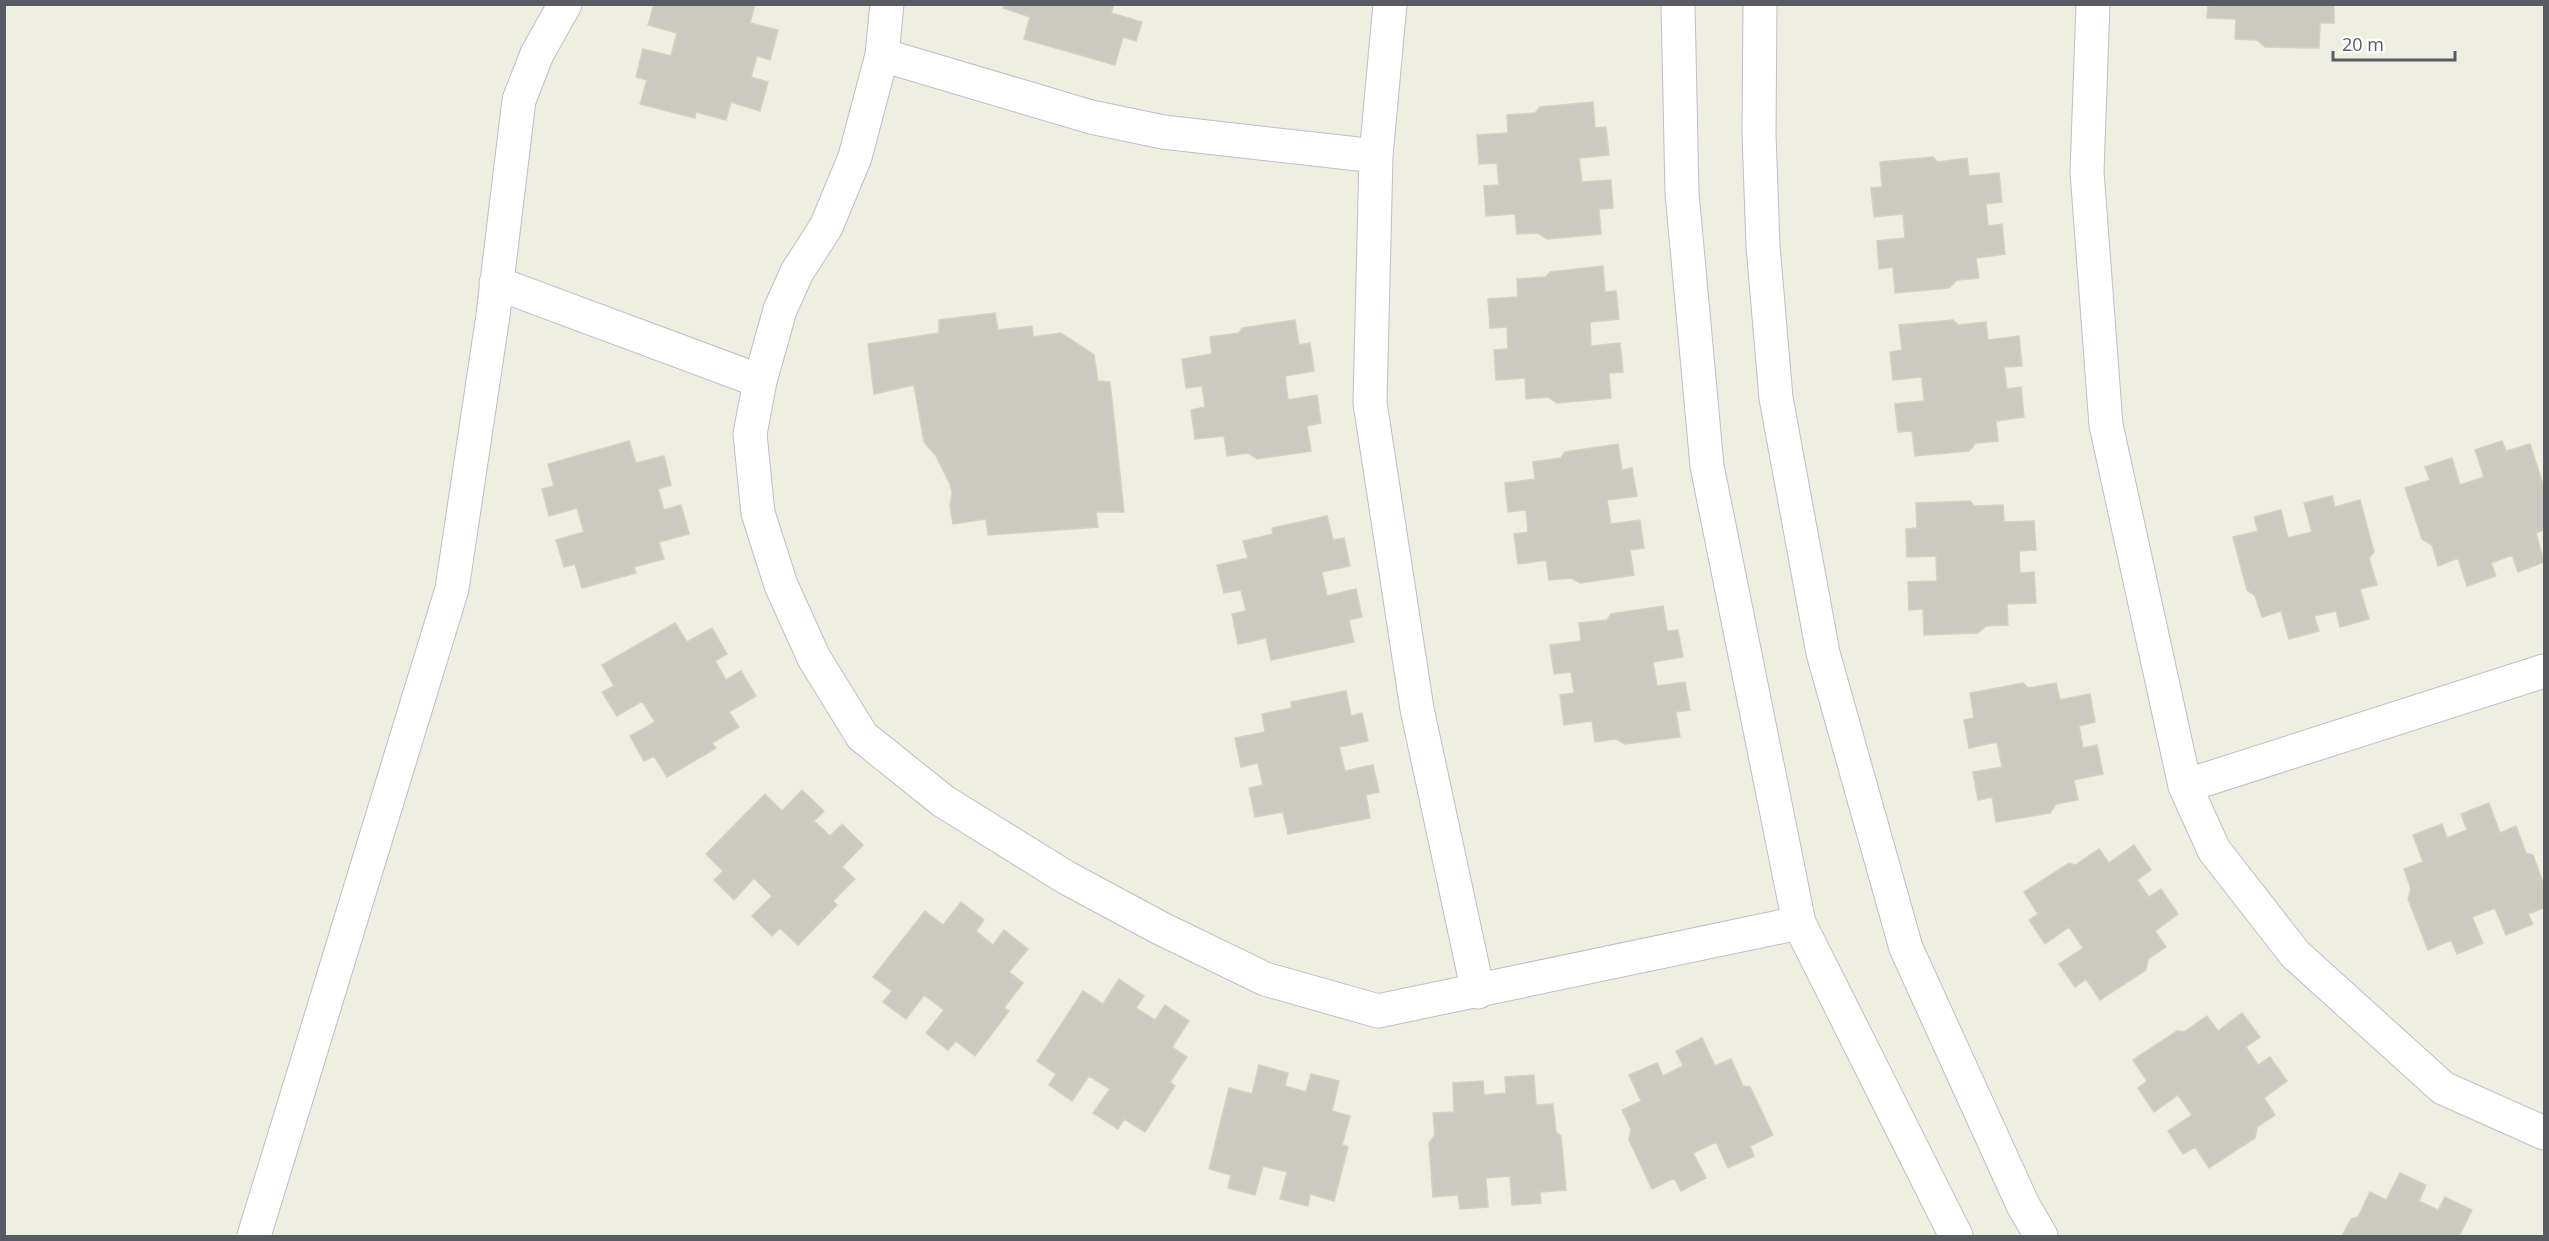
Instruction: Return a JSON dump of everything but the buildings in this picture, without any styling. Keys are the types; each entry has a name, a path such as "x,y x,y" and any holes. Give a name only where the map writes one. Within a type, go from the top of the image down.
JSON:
{"street":[{"path":"254,1236 452,589 496,283 519,100 537,54 565,4"},
{"path":"887,4 882,55 855,157 826,227 796,272 780,310 760,381 750,434 758,513 781,585 814,658 862,736 943,801 1067,878 1160,928 1265,978 1378,1011 1478,992 1799,923"},
{"path":"1390,4 1376,156 1370,403 1417,709 1478,992"},
{"path":"1678,4 1682,193 1707,466 1799,923 1956,1236"},
{"path":"1760,4 1759,145 1763,246 1776,398 1822,653 1906,948 2023,1205 2041,1236"},
{"path":"2093,4 2088,172 2106,425 2185,786 2214,850 2295,954 2443,1088 2544,1133"},
{"path":"882,55 1091,117 1152,130 1376,156"},
{"path":"496,283 760,381"},
{"path":"2185,786 2544,671"}]}
